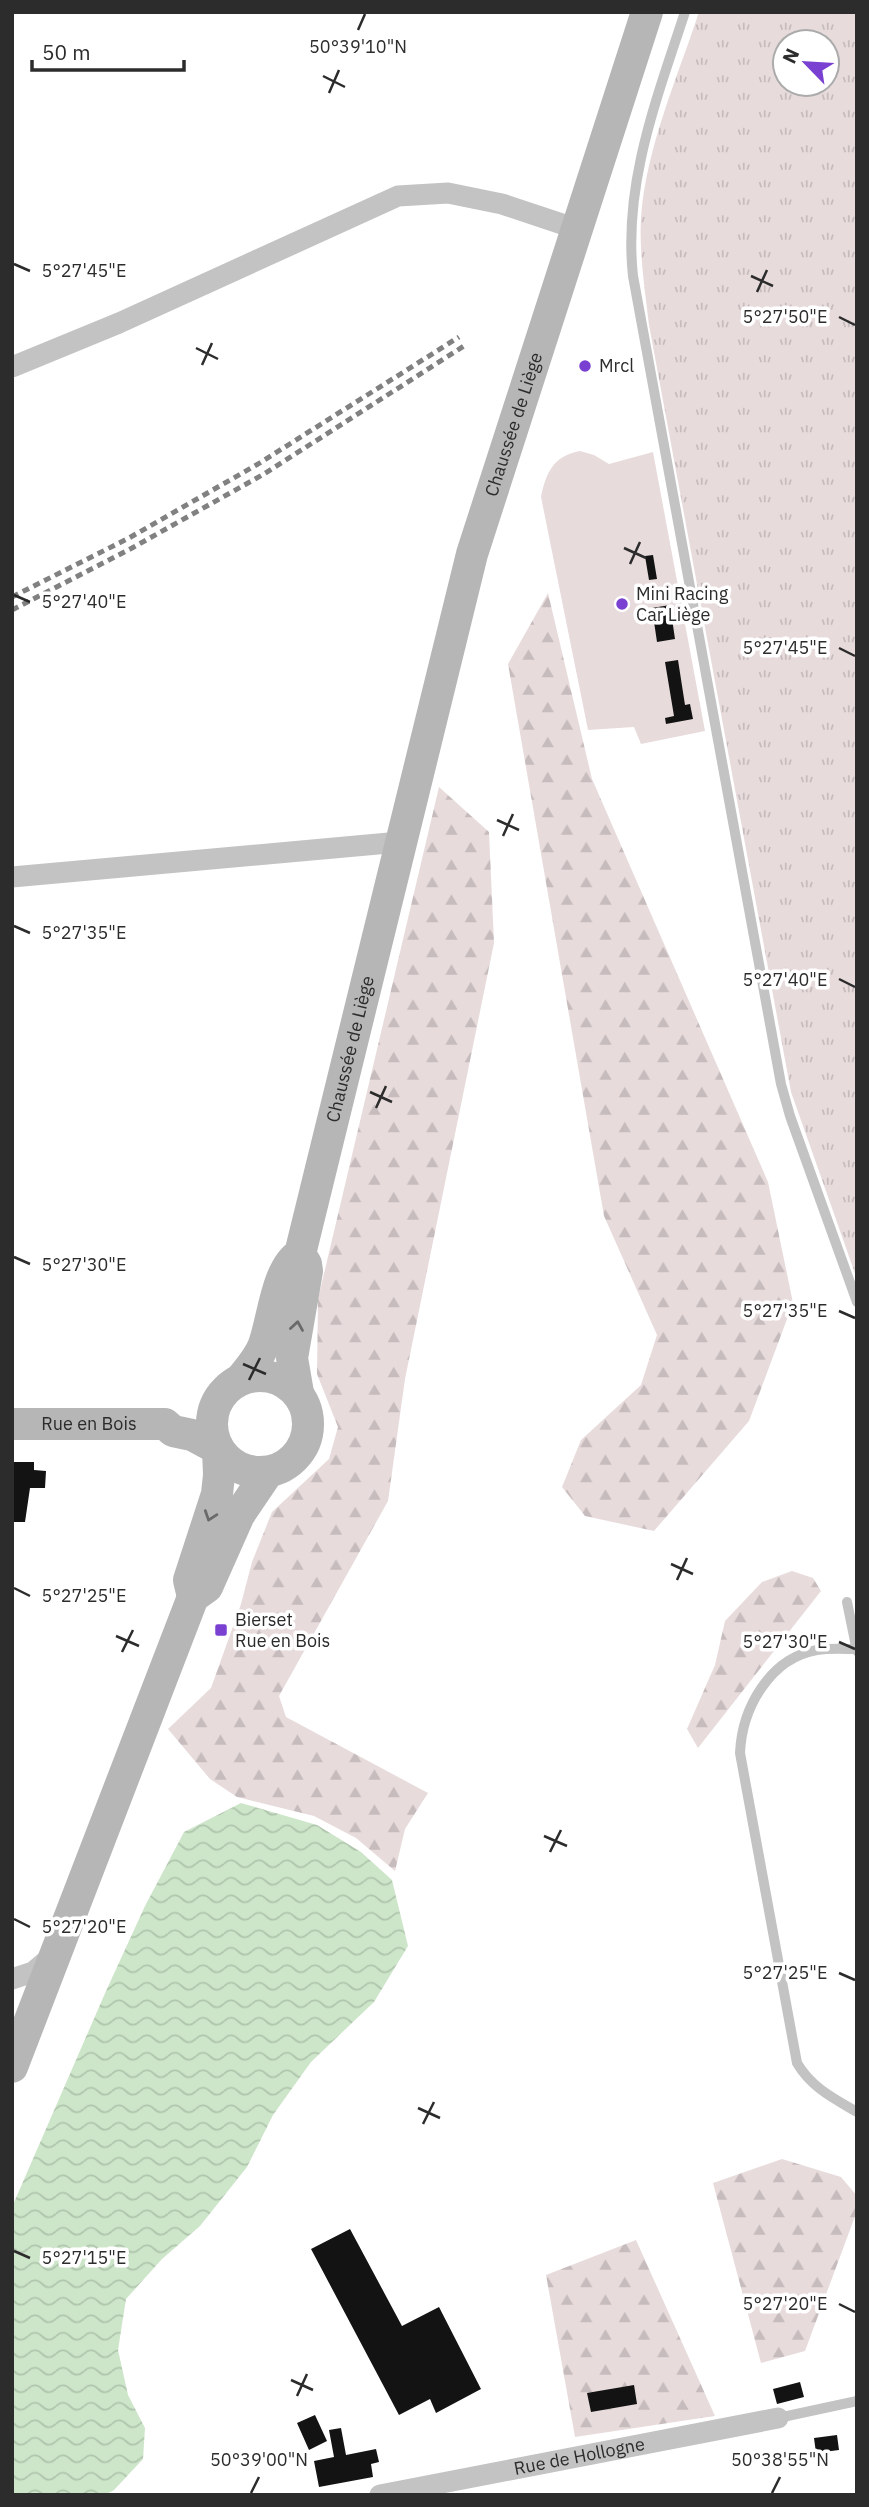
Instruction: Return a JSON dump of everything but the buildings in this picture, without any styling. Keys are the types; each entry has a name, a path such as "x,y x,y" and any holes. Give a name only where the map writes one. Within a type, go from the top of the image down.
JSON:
{"main road":[{"name":"Chaussée de Liège","path":"232,1385 256,1360 264,1343 288,1263 300,1254 472,554 647,12"},
{"name":"Chaussée de Liège","path":"298,1393 292,1359 307,1271 300,1254"},
{"path":"253,1376 270,1376 285,1382 298,1393 306,1408 308,1425 305,1441 297,1456 284,1466 268,1472 253,1472 239,1468 227,1460 218,1449 212,1436 211,1422 215,1405 232,1385 253,1376"},
{"name":"Rue en Bois","path":"165,1424 173,1415 201,1406 232,1385"},
{"name":"Rue en Bois","path":"12,1424 165,1424 218,1449"},
{"path":"193,1597 189,1580 217,1494 218,1449"},
{"path":"14,2053 56,1952 193,1597 207,1587 245,1504 268,1472"}],"street":[{"path":"12,366 119,323 398,196 448,193 502,204 577,229"},
{"path":"12,877 400,842"},
{"path":"12,1979 33,1972 56,1952"},
{"name":"Rue de Hollogne","path":"380,2495 778,2418"}],"lane":[{"path":"685,12 647,128 638,170 631,228 633,276 781,1084 857,1302"},
{"path":"847,1602 857,1650 818,1649 792,1659 777,1670 765,1683 750,1709 742,1731 740,1753 797,2063 804,2076 816,2087 857,2112"},
{"path":"778,2418 857,2401"}],"green space":[{"path":"699,12 857,12 857,1279 791,1092 649,325 641,218 649,166 672,88"},
{"name":"Mini Racing Car Liège","path":"580,451 609,464 653,452 705,731 641,744 634,727 588,730 541,497 548,473 557,461"},
{"path":"548,593 592,779 768,1182 793,1303 749,1421 654,1531 585,1516 562,1487 581,1440 641,1385 657,1335 604,1216 508,664"},
{"path":"439,787 489,832 494,943 405,1379 388,1501 279,1696 286,1717 428,1793 405,1829 395,1871 356,1838 314,1816 237,1797 210,1779 168,1729 211,1688 241,1604 252,1562 272,1512 329,1459 338,1427 317,1374 318,1299"},
{"path":"792,1571 813,1578 821,1591 698,1748 687,1729 715,1665 725,1621 762,1582"},
{"path":"782,2159 841,2177 857,2196 857,2211 805,2351 761,2363 713,2183"},
{"path":"636,2240 715,2416 575,2437 546,2275"}],"water":[{"path":"241,1803 317,1825 361,1852 392,1880 408,1946 374,2002 311,2062 273,2115 247,2167 200,2226 162,2259 126,2299 118,2350 128,2395 145,2428 143,2459 114,2490 105,2495 12,2495 12,2207 106,1991 145,1906 184,1832"}],"railway":[{"path":"12,597 129,538 258,464 459,337"},
{"path":"12,610 132,548 264,474 464,346"}],"place":[{"name":"Mrcl","path":"585,366"},
{"name":"Mini Racing Car Liège","path":"622,604"},
{"name":"Bierset Rue en Bois","path":"221,1630"}]}
